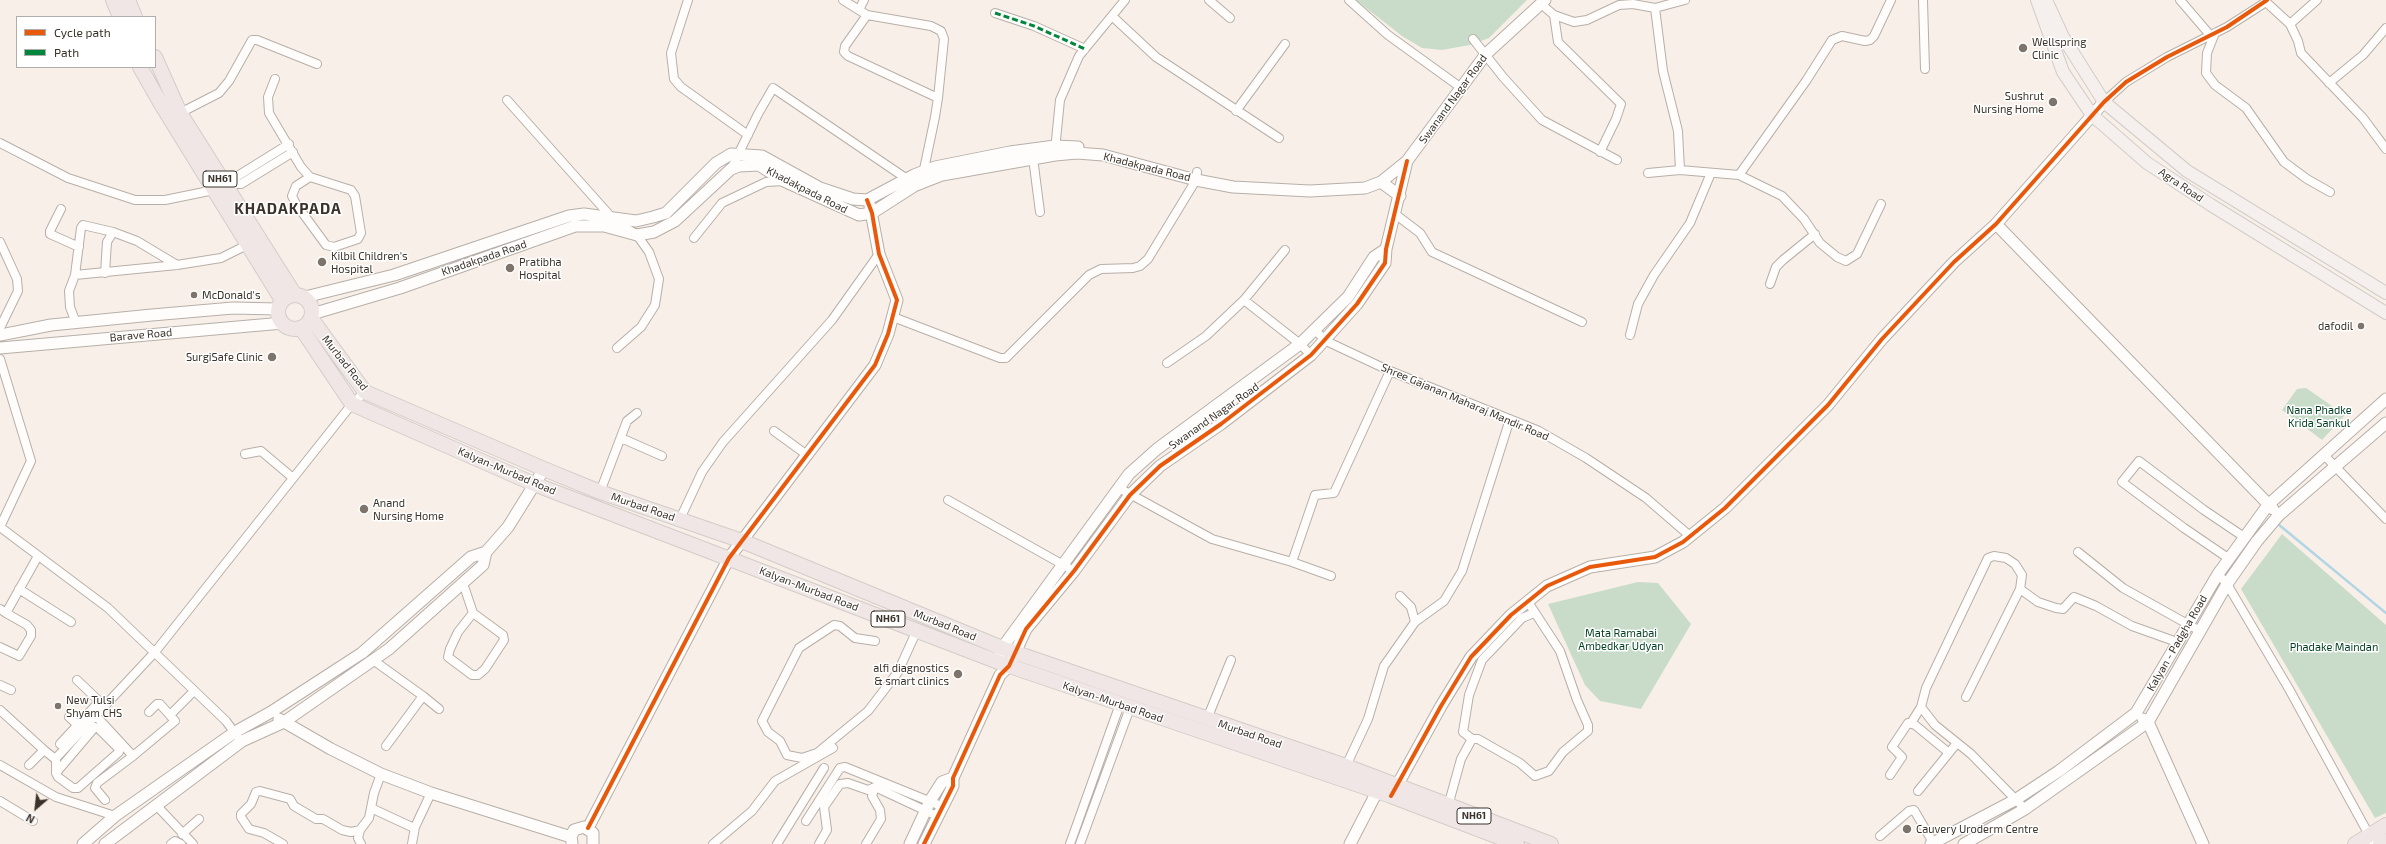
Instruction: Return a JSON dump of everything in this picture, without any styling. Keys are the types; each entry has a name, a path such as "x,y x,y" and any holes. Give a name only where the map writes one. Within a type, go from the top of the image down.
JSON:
{"highway":[{"path":"113,0 120,16"},
{"path":"128,0 135,16"},
{"name":"NH61","path":"156,60 180,112 225,188 247,245 280,305 282,323"},
{"name":"NH61","path":"143,68 300,296 311,304 308,320 352,404"},
{"path":"280,305 300,296"},
{"path":"282,323 291,328 308,320"},
{"name":"Murbad Road","path":"308,320 365,392 600,492 742,541 1009,650 1207,718 1257,744 1346,766 1388,788 1448,806 1548,844"},
{"name":"Kalyan-Murbad Road","path":"352,404 534,484 917,630 1003,668 1125,706 1257,744 1388,788 1517,844"},
{"path":"2355,844 2378,837"}],"main road":[{"name":"Agra Road","path":"2037,0 2063,72 2092,115 2147,163 2211,205 2386,313"},
{"name":"Agra Road","path":"2046,0 2063,37 2104,102 2187,171 2386,293"}],"street":[{"path":"688,0 671,53 674,79 681,87 748,135"},
{"path":"843,0 867,15 923,25 940,31 944,39 938,98 924,176"},
{"path":"859,10 864,0"},
{"path":"1055,150 1060,100 1079,56 1125,0"},
{"path":"1209,0 1230,18"},
{"path":"1349,0 1388,35 1460,87"},
{"path":"1543,2 1554,15 1574,22 1587,20 1619,6 1633,4 1655,8 1685,0"},
{"path":"1739,175 1832,40 1842,36 1865,41 1870,40 1874,36 1891,0"},
{"path":"1922,0 1925,69"},
{"path":"2180,0 2212,34"},
{"path":"2290,24 2317,0"},
{"path":"1350,844 1388,788 1471,657 1511,615 1547,586 1590,567 1655,557 1690,536 1725,508 1828,405 1882,339 1954,262 1996,224 2092,115 2126,82 2167,57 2212,34 2267,1 2290,24 2298,41 2301,53 2362,118 2386,149"},
{"name":"Swanand Nagar Road","path":"1009,650 1074,571 1130,495 1160,466 1221,424 1311,355 1326,341 1357,304 1384,264 1386,249 1400,196 1407,161 1460,87 1486,54 1543,2"},
{"path":"1655,8 1663,70 1678,132 1680,170"},
{"path":"995,13 1034,26 1085,49"},
{"path":"867,15 845,46 844,52 848,56 938,98"},
{"path":"1554,15 1558,42 1621,104 1616,119 1600,152"},
{"path":"1112,16 1156,57 1279,138"},
{"path":"2330,83 2363,55 2386,28"},
{"path":"2212,34 2207,53 2206,73 2215,84 2246,108 2284,162 2307,180 2330,192"},
{"path":"1474,39 1542,120 1617,160"},
{"path":"180,112 219,93 229,82 252,40 258,40 317,64"},
{"path":"1236,111 1285,44"},
{"path":"275,79 267,105 269,113 301,167 310,177 350,190 355,196 361,232 358,238 334,247 326,245 296,204 292,196 296,186 310,177"},
{"path":"731,170 773,88 907,179"},
{"path":"507,100 613,219 636,235 649,252 659,279 655,305 641,327 617,348"},
{"path":"0,143 68,178 135,200 165,200 225,188 236,177 291,148"},
{"name":"Khadakpada Road","path":"300,296 399,273 569,216 584,214 636,221 666,213 716,163 731,154 762,156 820,188 848,197 868,200 907,179 959,167 1055,150 1103,149 1196,176 1233,183 1308,185 1366,182 1377,183"},
{"name":"Khadakpada Road","path":"995,160 1033,158 1055,150"},
{"path":"1033,158 1040,212"},
{"path":"1400,196 1377,183 1407,161"},
{"name":"Khadakpada Road","path":"308,320 575,226 604,226 636,235 654,232 676,221 731,170 739,166 759,165 784,181 859,215 872,213 924,176"},
{"path":"1648,173 1680,170 1739,175 1782,196 1815,234 1820,243 1837,257 1846,260 1852,259 1857,254 1881,204"},
{"path":"1630,335 1638,304 1654,275 1690,223 1711,173"},
{"path":"694,238 722,203 766,182 784,181 796,174"},
{"path":"893,317 1000,358 1006,358 1089,275 1101,268 1133,268 1140,266 1148,259 1196,176"},
{"path":"846,209 848,197"},
{"path":"588,828 729,558 874,365 893,317 897,300 879,254 872,213 868,200"},
{"path":"61,209 50,231 50,234 79,247"},
{"path":"1395,214 1420,234 1432,252 1582,322"},
{"path":"1996,224 2279,515"},
{"path":"76,323 70,307 69,291 75,275 81,228 83,225 113,232 138,241 177,265"},
{"path":"525,230 530,242"},
{"path":"105,273 107,242 113,232"},
{"path":"1770,284 1776,267 1815,234"},
{"path":"0,242 17,279 18,291 0,328"},
{"path":"75,275 177,265 221,258 247,245"},
{"name":"Swanand Nagar Road","path":"924,844 939,811 953,786 953,778 1003,668 1009,650 1063,564 1129,474 1150,455 1300,344 1348,297 1374,257 1386,249"},
{"path":"1168,363 1206,336 1244,300 1285,250"},
{"path":"680,519 702,472 723,442 832,320 879,254"},
{"path":"1363,272 1374,278"},
{"path":"399,273 405,286"},
{"path":"1348,297 1357,304"},
{"path":"1244,300 1300,344 1311,355"},
{"name":"Barave Road","path":"0,335 76,323 280,305"},
{"name":"Barave Road","path":"0,348 282,323"},
{"name":"Shree Gajanan Maharaj Mandir Road","path":"1315,330 1326,341 1390,371 1539,431 1586,458 1646,498 1690,536"},
{"path":"0,359 31,461 0,527 108,608 155,652 238,737"},
{"path":"1292,562 1315,495 1334,493 1390,371"},
{"path":"60,744 96,716 155,652 352,404 365,392"},
{"name":"Kalyan - Padgha Road","path":"1933,844 2015,800 2058,771 2136,713 2187,624 2228,558 2268,505 2367,418 2386,399"},
{"path":"600,492 627,421 637,413"},
{"path":"2367,418 2378,431"},
{"path":"1346,766 1368,719 1384,666 1415,622 1444,601 1462,571 1510,419"},
{"name":"Kalyan - Padgha Road","path":"1964,844 2025,810 2148,722 2227,584 2257,541 2279,515 2386,423"},
{"path":"774,431 807,455"},
{"path":"620,438 662,456"},
{"path":"245,454 261,451 293,478"},
{"path":"1150,455 1160,466"},
{"path":"2324,455 2386,520"},
{"path":"2228,558 2184,528 2122,482 2139,461 2204,510 2244,537"},
{"path":"83,844 115,816 238,737 284,722 373,660 482,565 486,552 508,527 544,468"},
{"path":"1119,488 1212,539 1292,562 1330,576"},
{"path":"948,500 1074,571"},
{"path":"1085,535 1094,542"},
{"path":"105,844 156,805 238,737 271,712 362,653 471,557 486,552"},
{"path":"2078,552 2123,588 2200,631"},
{"path":"0,646 19,656 32,636 31,630 27,625 3,611 19,589 38,556"},
{"path":"1890,775 1902,757 1892,747 1908,723 1911,723 1921,707 1926,688 1988,558 1994,556 2006,558 2015,564 2022,575 2020,589 1966,697"},
{"path":"2218,574 2227,584 2292,696 2378,837"},
{"path":"460,584 465,589 473,613 503,635 504,640 484,670 478,675 472,675 448,658 450,649 458,632 473,613"},
{"path":"19,589 71,622"},
{"path":"2020,589 2038,602 2056,608 2063,609 2074,597 2096,606 2132,626 2177,642"},
{"path":"1400,596 1411,607 1415,622"},
{"path":"1528,602 1534,614 1554,640 1560,651 1577,700 1588,725 1587,734 1564,752 1549,771 1535,776 1520,763 1478,739 1472,739 1463,732 1469,695 1482,660 1522,618 1534,614"},
{"path":"875,641 855,638 840,626 834,625 799,648 762,721 768,732 780,741 787,755 802,758 817,752 868,711 898,672 917,630"},
{"path":"373,660 439,709"},
{"path":"1207,718 1231,660"},
{"path":"56,773 95,727 98,728 119,749 119,752 78,788 73,788 56,773 56,757 80,728 98,700 77,680"},
{"path":"171,714 194,691"},
{"path":"386,746 423,696"},
{"path":"105,800 95,788 97,784 174,724 175,721 171,714 160,704 149,712"},
{"path":"1125,706 1080,843 1071,841 1125,706"},
{"path":"1921,707 1935,725 1957,743 2025,810"},
{"path":"0,710 16,730 56,757"},
{"path":"271,712 284,722 331,750 381,774 431,793 572,840 577,828 588,828 593,833 592,844"},
{"path":"2136,713 2148,722 2203,844"},
{"path":"96,716 133,756"},
{"path":"69,717 80,728"},
{"path":"1911,723 1949,753"},
{"path":"1448,806 1461,759 1472,739"},
{"path":"1918,791 1957,743"},
{"path":"713,844 752,811 775,781 832,748"},
{"path":"29,766 44,750"},
{"path":"0,765 56,797 115,816"},
{"path":"806,821 840,768 845,767 939,811"},
{"path":"777,844 824,768"},
{"path":"358,842 360,830 370,818 371,808 381,774"},
{"path":"910,844 928,806 942,782 953,778"},
{"path":"818,844 827,830 824,807 840,784 848,784 868,790 875,787 928,806"},
{"path":"866,844 881,819 880,810 872,796 875,787"},
{"path":"283,844 264,833 250,829 241,817 241,814 251,804 256,792 260,791 290,799 294,806 316,819 323,818 342,830 351,832 360,830"},
{"path":"412,844 414,828 431,793"},
{"path":"0,801 33,820"},
{"path":"156,805 190,843"},
{"path":"371,808 414,828"},
{"path":"1880,836 1909,811 1914,810 1933,844"},
{"path":"182,834 199,819"},
{"path":"171,844 175,841 181,844"}],"green space":[{"path":"1356,0 1527,0 1489,38 1470,45 1442,50 1422,48 1402,36"},
{"name":"Nana Phadke Krida Sankul","path":"2306,388 2345,415 2322,440 2282,410 2297,389"},
{"name":"Phadake Maindan","path":"2282,534 2386,625 2386,813 2375,818 2241,589"},
{"name":"Mata Ramabai Ambedkar Udyan","path":"1638,582 1658,583 1691,624 1641,709 1600,701 1585,685 1548,604"}],"waterway":[{"path":"2278,524 2386,613"}],"marked path":[{"path":"995,13 1034,26 1085,49"}],"cycle path":[{"path":"1391,796 1441,706 1471,657 1511,615 1547,586 1590,567 1655,557 1683,542 1725,508 1828,405 1882,339 1954,262 1996,224 2104,102 2126,82 2167,57 2227,27 2267,0"},
{"path":"924,844 953,786 953,778 1000,675 1009,666 1026,629 1074,571 1130,495 1160,466 1221,424 1311,355 1357,304 1385,263 1386,249 1407,161"},
{"path":"588,828 729,558 875,365 888,334 897,300 879,254 872,213 867,200"}],"place":[{"name":"Wellspring Clinic","path":"2023,48"},
{"name":"Sushrut Nursing Home","path":"2053,102"},
{"name":"Kilbil Children's Hospital","path":"322,262"},
{"name":"Pratibha Hospital","path":"510,268"},
{"name":"McDonald's","path":"194,295"},
{"name":"dafodil","path":"2361,326"},
{"name":"SurgiSafe Clinic","path":"272,357"},
{"name":"Anand Nursing Home","path":"364,509"},
{"name":"alfi diagnostics & smart clinics","path":"958,674"},
{"name":"New Tulsi Shyam CHS","path":"58,706"},
{"name":"Cauvery Uroderm Centre","path":"1907,829"}],"district":[{"name":"KHADAKPADA","path":"288,209"}]}
